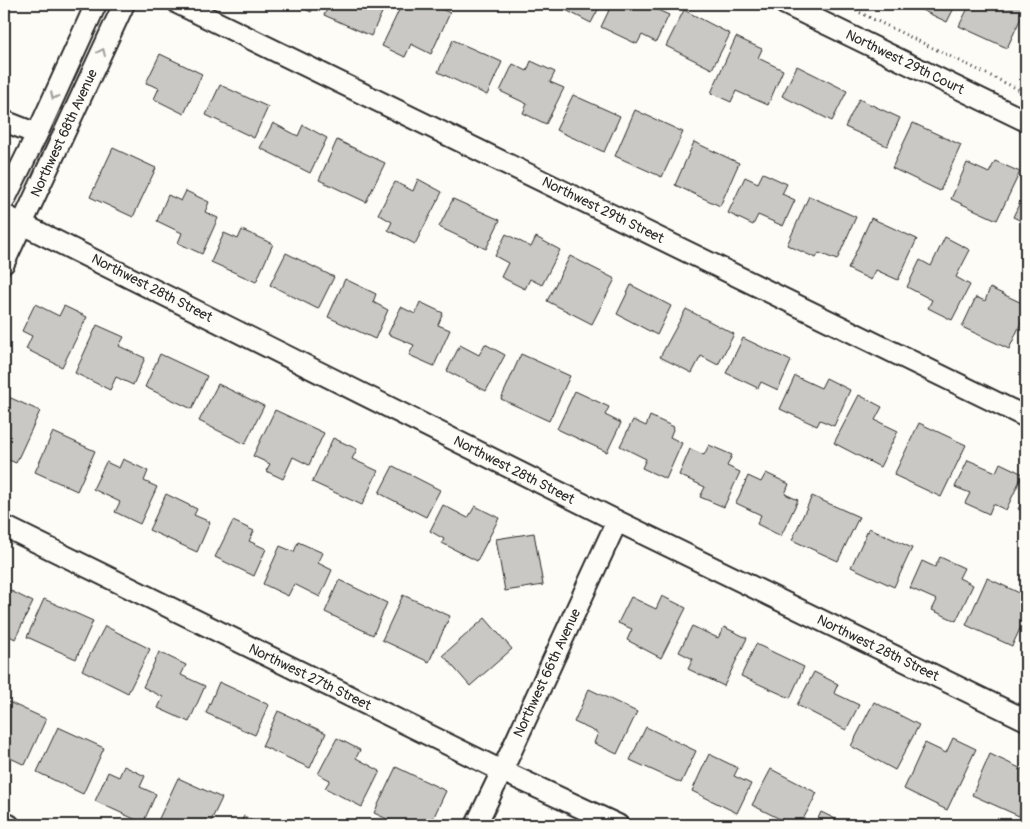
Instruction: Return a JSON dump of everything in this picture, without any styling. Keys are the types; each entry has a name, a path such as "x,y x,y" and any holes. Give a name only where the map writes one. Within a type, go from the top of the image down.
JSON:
{"street":[{"name":"Northwest 68th Avenue","path":"4,201 96,4"},
{"name":"Northwest 68th Avenue","path":"4,263 124,4"},
{"name":"Northwest 29th Street","path":"179,4 1026,417"},
{"name":"Northwest 29th Court","path":"785,4 1026,121"},
{"path":"4,121 36,134"},
{"name":"Northwest 28th Street","path":"4,215 616,521 1026,720"},
{"name":"Northwest 66th Avenue","path":"476,825 616,521"},
{"name":"Northwest 27th Street","path":"4,526 502,771 618,825"},
{"path":"4,823 9,825"}],"path":[{"path":"842,4 1026,93"}],"building":[{"path":"295,4 315,4 311,12"},
{"path":"330,4 386,4 371,36 324,15"},
{"path":"402,4 430,4 450,13 431,54 411,44 405,57 382,46"},
{"path":"557,4 601,4 591,23"},
{"path":"612,4 644,4 669,15 656,42 642,35 637,44 601,27"},
{"path":"909,4 956,4 947,22"},
{"path":"970,4 1026,4 1007,48 959,26"},
{"path":"684,10 730,34 712,69 666,46"},
{"path":"736,37 762,49 758,58 783,70 768,105 736,91 731,102 711,93"},
{"path":"453,40 502,62 487,95 438,72"},
{"path":"160,54 202,74 184,114 154,99 159,88 146,83"},
{"path":"531,61 555,72 550,82 564,88 546,124 523,113 527,104 500,91 513,64 527,71"},
{"path":"797,66 847,91 832,121 782,96"},
{"path":"220,85 268,107 254,138 206,115"},
{"path":"573,95 620,116 604,152 556,130"},
{"path":"859,99 900,118 887,146 845,127"},
{"path":"635,110 683,132 662,177 615,156"},
{"path":"273,123 298,136 303,125 327,138 310,173 260,148"},
{"path":"913,123 961,145 940,191 892,168"},
{"path":"337,140 385,163 366,202 319,180"},
{"path":"694,142 739,163 720,206 675,185"},
{"path":"113,148 156,168 133,217 90,197"},
{"path":"995,161 1020,172 997,220 951,199 967,163 989,173"},
{"path":"763,173 787,184 782,194 795,200 783,226 758,215 753,225 728,213 745,177 758,183"},
{"path":"418,179 442,192 415,244 388,230 392,222 378,214 395,182 413,191"},
{"path":"1026,189 1026,223 1013,217"},
{"path":"186,191 209,202 205,212 218,218 202,254 178,243 182,233 157,221 168,195 181,201"},
{"path":"809,196 856,217 837,260 819,253 816,258 787,245"},
{"path":"453,199 500,220 486,249 439,227"},
{"path":"871,218 917,239 898,280 876,270 871,280 848,269"},
{"path":"242,230 273,244 256,282 211,262 224,233 238,239"},
{"path":"506,234 531,247 536,237 560,250 542,285 530,279 525,289 501,277 508,263 495,256"},
{"path":"945,237 970,250 956,277 970,285 952,320 928,308 932,300 907,287 920,260 931,266"},
{"path":"286,253 334,277 318,309 270,285"},
{"path":"570,256 615,279 592,324 547,301"},
{"path":"345,279 376,294 373,302 388,310 375,339 328,317"},
{"path":"631,285 671,306 657,335 617,314"},
{"path":"990,288 1026,305 1026,312 1009,349 962,327 976,297 985,301"},
{"path":"420,302 443,313 438,325 450,330 434,366 409,355 414,345 388,334 401,307 415,314"},
{"path":"35,304 59,316 64,306 87,317 62,367 26,349 32,336 22,331"},
{"path":"686,309 734,334 718,365 701,356 692,373 660,357"},
{"path":"97,325 124,337 119,346 145,358 133,385 116,377 110,390 75,373"},
{"path":"743,338 791,361 778,390 761,382 758,388 726,373"},
{"path":"485,344 505,355 486,391 447,371 460,345 479,355"},
{"path":"160,354 207,376 192,409 145,387"},
{"path":"521,354 570,376 549,421 501,399"},
{"path":"795,376 821,388 826,378 850,390 834,426 820,420 817,426 780,409"},
{"path":"218,384 264,406 245,444 199,421"},
{"path":"575,391 609,407 605,415 621,423 607,452 557,429"},
{"path":"4,395 40,411 16,463 4,458"},
{"path":"859,395 882,407 875,420 898,431 880,467 834,443"},
{"path":"275,410 324,433 309,465 293,457 283,479 266,471 270,464 253,456"},
{"path":"650,416 674,427 670,437 682,443 666,479 642,468 646,459 620,446 633,420 646,426"},
{"path":"919,423 966,445 941,497 894,475"},
{"path":"53,432 95,451 77,491 35,472"},
{"path":"333,438 357,449 352,459 378,471 362,505 312,482"},
{"path":"709,445 732,455 727,466 740,472 724,507 700,497 705,487 679,475 690,449 704,455"},
{"path":"123,459 148,471 144,481 157,487 140,524 115,512 120,502 93,489 106,462 119,468"},
{"path":"968,460 996,472 1000,463 1023,474 1006,510 993,504 989,514 965,503 970,493 955,487"},
{"path":"393,466 440,490 426,517 379,493"},
{"path":"766,473 789,484 785,494 798,500 781,536 757,524 761,515 736,503 748,476 761,482"},
{"path":"166,494 197,509 194,515 210,522 197,552 149,530"},
{"path":"1026,494 1026,513 1018,509"},
{"path":"812,496 859,517 838,561 792,540"},
{"path":"443,505 468,518 475,506 499,518 477,561 442,543 444,539 430,531"},
{"path":"233,521 254,531 249,541 266,549 254,576 215,557"},
{"path":"869,528 912,548 894,587 851,567"},
{"path":"534,533 543,585 505,591 496,539"},
{"path":"298,542 323,553 318,563 332,570 320,597 294,584 288,596 263,584 280,546 294,552"},
{"path":"940,557 964,568 959,578 973,585 956,621 932,610 937,600 910,588 922,561 935,567"},
{"path":"987,578 1026,596 1026,616 1012,646 966,625"},
{"path":"339,580 387,603 373,635 325,612"},
{"path":"4,581 9,584 7,589 33,602 15,639 4,633"},
{"path":"403,595 450,616 429,662 382,640"},
{"path":"662,596 686,608 661,658 627,640 632,629 618,623 631,597 656,609"},
{"path":"44,599 93,621 76,659 27,637"},
{"path":"485,618 512,649 470,686 443,655"},
{"path":"105,626 150,649 128,693 82,670"},
{"path":"692,626 718,638 724,627 747,638 724,686 688,669 693,659 679,652"},
{"path":"756,644 804,667 790,698 741,676"},
{"path":"159,652 186,665 181,675 205,686 189,722 158,708 163,697 143,687"},
{"path":"814,672 838,684 834,693 859,705 846,730 797,705"},
{"path":"219,682 269,705 255,735 206,713"},
{"path":"589,689 637,712 617,754 594,743 598,733 574,722"},
{"path":"4,700 46,719 25,765 4,755"},
{"path":"874,702 919,725 895,770 851,746"},
{"path":"278,711 326,733 310,768 262,746"},
{"path":"58,727 104,748 83,794 37,772"},
{"path":"646,727 696,751 681,783 630,760"},
{"path":"337,738 360,750 356,758 380,771 362,807 325,788 330,780 318,774"},
{"path":"953,738 976,749 947,810 904,789 925,743 946,753"},
{"path":"709,754 738,768 734,776 751,784 737,813 692,791"},
{"path":"990,754 1026,771 1026,800 1019,816 972,795"},
{"path":"124,766 145,776 140,787 156,794 143,823 95,801 108,772 119,777"},
{"path":"396,767 446,791 430,825 400,825 374,813"},
{"path":"771,769 817,793 800,825 792,825 752,805"},
{"path":"178,778 222,798 209,825 156,825"},
{"path":"821,812 848,825 815,825"},
{"path":"244,816 261,825 239,825"}]}
